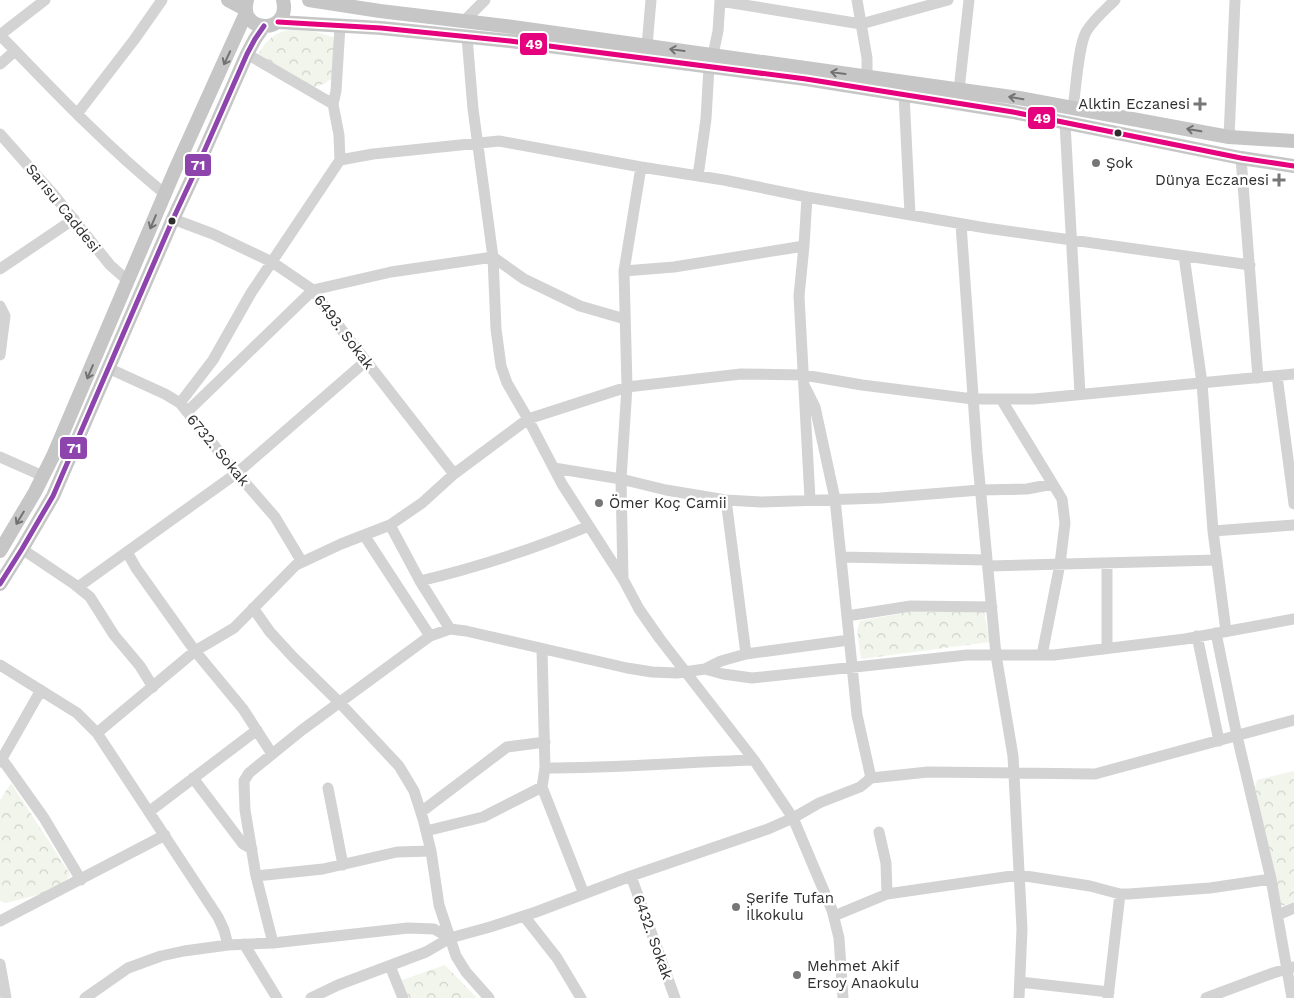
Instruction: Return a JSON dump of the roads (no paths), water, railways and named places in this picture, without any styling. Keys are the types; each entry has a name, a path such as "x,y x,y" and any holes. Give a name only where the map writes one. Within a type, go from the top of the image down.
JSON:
{"main road":[{"path":"228,0 246,7 255,24 264,26 278,22 381,28 867,77 1018,98 1229,137 1294,141"},
{"path":"278,22 284,13 283,0"},
{"path":"309,0 336,2 380,12 464,21 647,46 711,61 806,79 1013,112 1241,158 1294,166"},
{"path":"0,551 53,456 246,7"},
{"path":"0,584 53,496 173,219 255,39 264,26"}],"street":[{"path":"45,0 0,35 77,114 145,178 165,194"},
{"path":"77,114 162,0"},
{"path":"464,21 485,0"},
{"path":"647,46 651,0"},
{"path":"857,0 867,58 867,77"},
{"path":"698,176 706,119 711,61 718,31 720,1 861,24 948,0"},
{"path":"959,90 970,0"},
{"path":"1073,108 1082,43 1096,19 1115,0"},
{"path":"1229,137 1235,0"},
{"path":"184,408 251,293 340,160 339,135 333,104 336,91 340,26"},
{"path":"467,37 470,86 494,258 496,328 501,366 507,383 554,468 623,579 639,609 685,672 754,760 792,818 834,916 840,938 843,998"},
{"path":"0,64 15,51"},
{"path":"248,54 333,104"},
{"path":"904,95 910,214"},
{"path":"1065,124 1080,394"},
{"name":"Sarısu Caddesi","path":"0,134 54,194 110,265 128,281"},
{"path":"340,160 373,154 499,141 961,224 1250,265"},
{"path":"1241,158 1258,378"},
{"path":"623,579 621,479 627,387 624,271 641,167"},
{"path":"807,197 799,296 810,499"},
{"path":"0,269 74,219"},
{"name":"6493. Sokak","path":"173,219 213,234 272,262 313,290 454,474"},
{"path":"961,224 980,490 996,655 1012,756 1022,930 1019,998"},
{"path":"624,271 674,267 804,246"},
{"path":"1184,256 1202,383 1221,632 1237,736 1291,968 1292,998"},
{"path":"184,408 313,290 391,272 494,258 524,279 580,306 624,319"},
{"path":"0,306 5,316 0,355"},
{"path":"78,588 237,473 366,361"},
{"name":"6732. Sokak","path":"108,368 164,394 184,408 275,517 302,562"},
{"path":"97,733 196,651 234,628 296,565 341,544 390,525 422,503 454,474 528,419 627,387 741,374 973,399 1034,399 1294,374"},
{"path":"1277,376 1294,504"},
{"path":"804,381 815,407 835,499 851,668 857,714 871,778"},
{"path":"1001,399 1062,499 1065,523 1060,564 1042,655"},
{"path":"0,457 43,476"},
{"path":"554,468 726,500 761,502 881,498 980,490 1027,489 1053,484"},
{"path":"726,500 746,654"},
{"path":"390,525 420,581 450,629"},
{"path":"1213,531 1294,525"},
{"path":"420,581 464,571 538,547 589,526"},
{"path":"364,535 430,636"},
{"path":"22,549 90,597 114,635 140,666 153,687"},
{"path":"128,552 136,568 196,651 244,709 272,754"},
{"path":"841,557 1060,564 1217,560"},
{"path":"1107,563 1107,648"},
{"path":"846,616 911,606 992,607"},
{"path":"253,608 270,632 292,657 339,702 399,766 414,791 421,812 431,851 440,905 456,956 466,972 489,998"},
{"path":"704,669 752,678 967,655 1042,655 1197,636 1294,619"},
{"path":"273,943 256,876 245,810 244,781 249,773 272,754 339,702 430,636 450,629 466,631 542,650 652,672 685,672 704,669 721,661 746,654 849,640"},
{"path":"1197,636 1219,741"},
{"path":"542,650 545,742 545,768 542,787 584,894"},
{"path":"0,665 77,713 97,733 150,811 218,918 228,945"},
{"path":"41,690 1,760 57,839 81,880"},
{"path":"311,998 338,985 426,952 450,938 524,916 630,876 768,829 819,803 860,787 871,778 928,772 1095,774 1294,720"},
{"path":"150,811 257,730"},
{"path":"421,812 507,747 545,742"},
{"path":"545,768 589,768 694,761 754,760"},
{"path":"193,778 243,844 252,849"},
{"path":"426,831 483,817 542,787"},
{"path":"328,788 342,865"},
{"path":"879,832 886,864 887,894"},
{"path":"0,921 165,835"},
{"path":"256,876 323,869 397,852 431,851"},
{"path":"834,916 887,894 1019,875 1090,886 1120,894 1210,888 1271,879"},
{"name":"6432. Sokak","path":"630,876 675,998"},
{"path":"1020,982 1108,995 1120,894"},
{"path":"1278,915 1294,908"},
{"path":"524,916 557,958 581,998"},
{"path":"85,998 102,993 128,968 145,961 184,951 408,928 434,930 450,938"},
{"path":"244,944 277,998"},
{"path":"0,964 6,998"},
{"path":"390,966 403,998"},
{"path":"1206,998 1273,972 1291,968"}],"place":[{"name":"Alktin Eczanesi","path":"1200,104"},
{"name":"Şok","path":"1096,163"},
{"name":"Dünya Eczanesi","path":"1279,180"},
{"name":"Ömer Koç Camii","path":"599,503"},
{"name":"Şerife Tufan İlkokulu","path":"736,907"},
{"name":"Mehmet Akif Ersoy Anaokulu","path":"797,975"}]}
